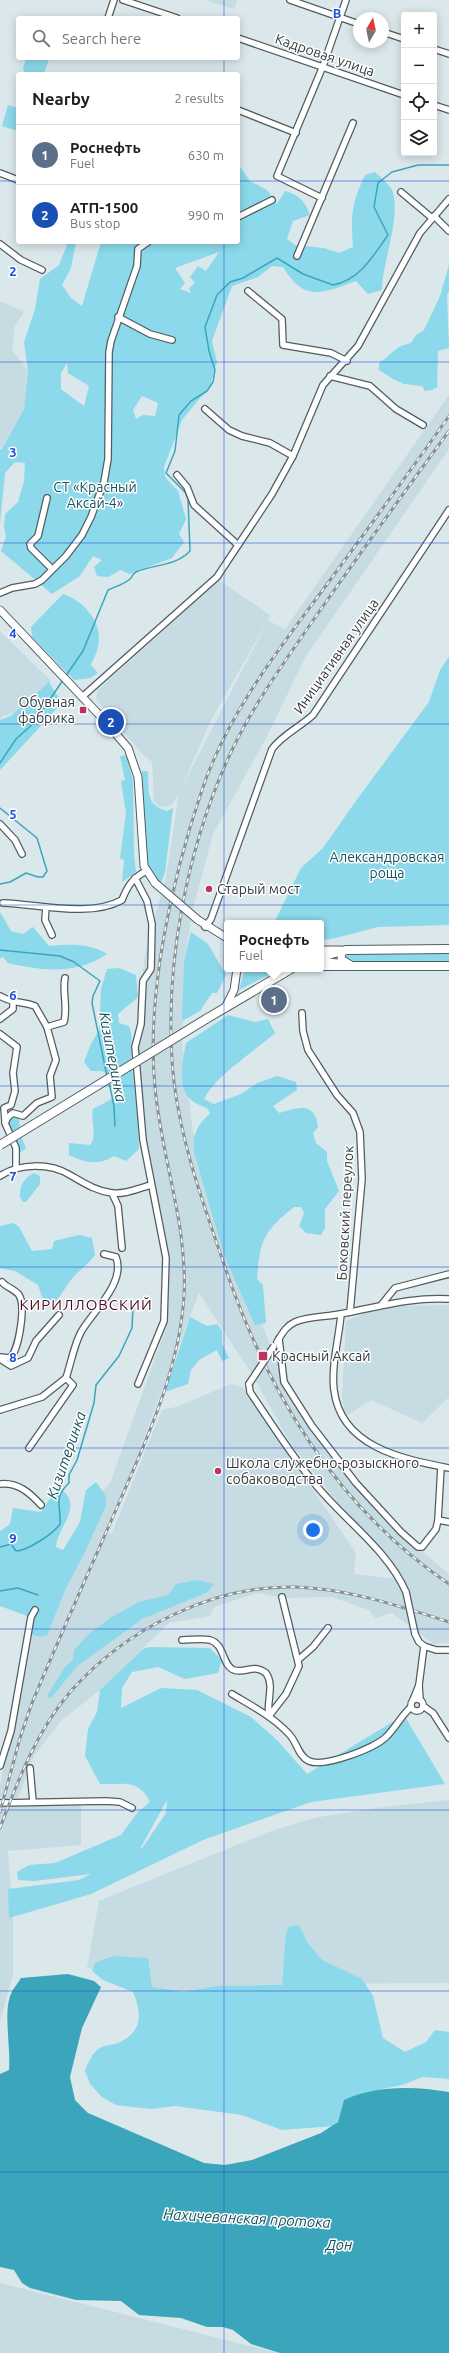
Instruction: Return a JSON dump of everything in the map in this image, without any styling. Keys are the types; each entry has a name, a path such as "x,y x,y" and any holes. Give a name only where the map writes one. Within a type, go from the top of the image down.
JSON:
{"main road":[{"path":"324,956 346,950 449,949"},
{"path":"324,966 449,966"},
{"path":"0,1145 226,1006 286,972"}],"street":[{"path":"109,16 114,0"},
{"path":"123,0 171,16"},
{"path":"290,0 353,22"},
{"path":"322,198 277,176 323,66 346,0"},
{"path":"389,34 401,38"},
{"name":"Кадровая улица","path":"240,39 401,94"},
{"path":"437,50 449,54"},
{"path":"437,106 449,110"},
{"path":"240,111 296,133"},
{"path":"297,256 353,123"},
{"path":"0,173 16,179"},
{"path":"401,192 449,231"},
{"path":"82,697 217,577 293,456 317,399 330,376 347,360 358,346 410,251 433,217 449,199"},
{"path":"240,216 272,200"},
{"path":"0,244 21,260 42,270"},
{"path":"0,593 12,588 35,584 66,556 82,535 104,482 110,446 109,352 118,317 125,305 137,266 138,249 145,244"},
{"path":"248,291 282,319 283,345 331,353 347,360"},
{"path":"118,317 150,334 172,340"},
{"path":"330,376 370,386 396,409 424,425"},
{"path":"205,409 229,430 242,436 270,443 293,456"},
{"path":"177,475 187,487 194,505 238,545"},
{"path":"47,498 38,536 30,544 31,548 52,569"},
{"name":"Инициативная улица","path":"205,927 210,919 272,749 277,741 301,727 313,715 449,510"},
{"path":"0,610 128,748 135,765 142,857 146,871 155,883 205,927 224,937"},
{"path":"0,824 15,840 22,854"},
{"path":"3,903 46,907 92,908 113,906 122,900 128,884 134,878 146,871"},
{"path":"134,878 147,901 152,924 151,969 143,981 140,1024 135,1047 142,1140 166,1258 164,1321 138,1384"},
{"path":"46,907 45,920 52,935"},
{"path":"324,950 346,950"},
{"path":"346,950 342,953 341,959 355,966"},
{"path":"324,961 355,966"},
{"path":"226,1006 234,990 237,972"},
{"path":"47,1027 64,1022 67,1010 64,983 65,978"},
{"path":"0,996 13,1003 27,1003 35,1006 47,1027 56,1060 50,1076 52,1097 37,1102 23,1116 13,1113 8,1117 5,1123"},
{"path":"0,1019 13,1009 13,1003"},
{"name":"Боковский переулок","path":"302,1013 303,1031 308,1050 337,1095 352,1113 360,1132 362,1179 350,1312"},
{"path":"0,1034 17,1047 13,1073 15,1091 11,1105 4,1108 5,1123 16,1148 16,1167"},
{"path":"0,1176 16,1167 51,1168 70,1175 84,1185 112,1193 123,1193 151,1185"},
{"path":"112,1193 118,1206 122,1248"},
{"path":"0,1410 42,1397 66,1378 82,1330 102,1306 118,1272 116,1257 104,1254"},
{"path":"382,1304 395,1288 449,1274"},
{"path":"0,1358 10,1358 15,1354 20,1340 18,1332 22,1312 22,1300 18,1293 2,1282"},
{"path":"449,1299 421,1299 382,1304 341,1314 307,1318 295,1322 286,1328 249,1384 250,1392 299,1463 342,1516 393,1567 406,1592 415,1634 419,1642 424,1646 436,1650 449,1650"},
{"path":"341,1314 334,1390 341,1416 353,1433 366,1442 407,1459 449,1468"},
{"path":"0,1358 11,1366 28,1358 36,1341 59,1315"},
{"path":"279,1339 284,1382 312,1426 356,1483 400,1532 418,1547 422,1547 436,1529 438,1520 441,1467"},
{"path":"29,1448 73,1385 66,1378"},
{"path":"0,1484 17,1486 28,1491 41,1505"},
{"path":"438,1520 449,1522"},
{"path":"269,1716 286,1694 296,1676 298,1660 289,1634 282,1597"},
{"path":"0,1766 11,1732 31,1617 35,1610"},
{"path":"298,1660 313,1647 328,1628"},
{"path":"182,1640 215,1642 219,1646 231,1668 235,1670 255,1667 266,1673 270,1684 267,1708 269,1716"},
{"path":"424,1646 419,1685 420,1700 423,1706 433,1713 449,1738"},
{"path":"232,1694 269,1716 289,1734 303,1756 308,1761 316,1763 333,1761 354,1754 385,1738 411,1707 419,1685"},
{"path":"413,1700 420,1700"},
{"path":"411,1707 418,1712 423,1706"},
{"path":"30,1768 33,1802"},
{"path":"0,1803 106,1801 120,1802 132,1808"}],"shaded area":[{"path":"205,0 237,0 234,9"},
{"path":"0,301 24,312 15,326 12,350 28,371 24,409 2,449 0,446"},
{"path":"449,395 449,449 306,656 266,738 213,834 192,912 185,963 182,1043 193,1132 271,1348 313,1426 366,1495 423,1552 449,1574 449,1642 434,1644 392,1613 375,1618 369,1610 332,1597 284,1598 257,1593 214,1607 210,1616 169,1623 100,1690 61,1721 34,1756 15,1805 81,1799 81,1845 8,1851 13,1910 13,1974 0,2022 0,1785 31,1620 87,1508 110,1483 166,1328 169,1300 144,1154 135,1040 145,954 166,877 179,794 171,806 159,807 154,801 152,762 142,754 96,699 98,690 219,580 270,615 267,620 285,629","holes":["264,628 181,789 210,722","199,1293 253,1376 290,1443 345,1512 405,1580 354,1574 356,1553 242,1387 231,1384 176,1407 162,1410 112,1533 123,1539 108,1532"]},
{"path":"0,631 51,681 14,713 3,716 0,720"},
{"path":"449,1305 449,1397 422,1423 371,1400 346,1416 342,1398 346,1321 369,1312 401,1306"},
{"path":"449,1800 449,1983 292,1984 291,1991 142,1992 142,1974 87,1968 99,1901 271,1831 314,1818 375,1808"},
{"path":"0,2283 266,2350 280,2353 0,2353"}],"green space":[{"path":"25,60 49,60 45,72 24,72 23,69"},
{"path":"8,105 16,107 16,130 2,126"},
{"name":"СТ «Красный Аксай-4»","path":"240,167 250,181 267,190 277,204 285,191 294,194 301,199 306,206 310,215 293,221 287,239 295,245 324,248 339,253 353,247 353,210 357,194 365,175 375,172 392,190 395,213 382,290 368,294 356,281 333,289 315,292 299,286 283,267 272,266 258,277 232,286 212,341 217,362 210,386 182,420 164,467 165,477 178,491 186,519 179,534 184,542 172,558 129,574 121,570 108,577 97,576 94,567 102,560 93,556 80,576 52,594 1,551 6,537 4,526 5,514 18,502 24,481 25,463 15,462 5,473 0,524 0,449 2,449 24,409 28,371 24,342 35,309 40,279 59,265 67,244 76,244 71,268 62,285 71,298 82,306 100,244 240,244","holes":["219,252 206,271 198,266 190,277 195,283 189,288 191,293 180,289 185,283 175,268","67,363 68,373 89,386 84,406 61,389 61,373","142,396 158,403 155,416 143,415 136,419 133,410"]},
{"path":"449,265 449,292 447,295 449,348 438,351 437,387 432,390 425,391 422,386 404,384 393,379 379,370 379,363 400,347 411,343 416,335 424,330 440,296"},
{"path":"63,594 78,602 91,614 98,630 99,638 97,652 91,665 98,673 90,678 74,680 32,637 31,627"},
{"name":"Александровская роща","path":"449,657 449,925 378,927 324,940 324,920 275,920 301,868 323,848 429,702 440,670"},
{"path":"49,682 62,703 0,770 0,720 11,716"},
{"path":"126,755 133,780 134,854 136,872 122,882 124,860 120,858 126,813 121,781 125,780 120,756"},
{"path":"142,771 148,771 150,796 155,805 167,811 173,808 165,872 160,886 146,864"},
{"path":"0,912 11,931 23,934 33,927 49,946 80,945 100,950 107,954 95,961 71,968 33,968 8,963 3,957 0,958"},
{"path":"191,932 208,944 226,975 217,993 212,993 200,1011 182,1021 184,962"},
{"path":"449,952 449,962 378,964 346,960 344,958 350,953"},
{"path":"119,968 136,975 138,997 118,1014 119,1023 129,1026 131,1033 131,1056 139,1149 126,1161 114,1156 97,1162 80,1160 69,1155 69,1143 90,1145 94,1133 92,1118 93,1109 113,1097 114,1094 108,1074 102,1071 91,1071 84,1062 91,1044 99,1030 101,989 107,969"},
{"path":"244,972 274,972 239,990"},
{"path":"228,1015 255,1022 268,1019 275,1033 226,1073 209,1091 204,1099 214,1104 241,1094 257,1083 277,1076 296,1082 297,1090 273,1106 279,1113 292,1109 304,1108 309,1109 313,1113 318,1127 313,1133 316,1143 327,1152 327,1161 339,1191 325,1209 325,1228 321,1235 306,1233 299,1226 304,1213 301,1207 294,1207 269,1230 262,1246 257,1279 263,1285 266,1323 255,1325 224,1255 194,1152 196,1131 205,1118 210,1114 208,1109 189,1098 185,1092 182,1078 182,1064 186,1043"},
{"path":"13,1116 19,1118 20,1134 26,1148 20,1153 8,1124 10,1118"},
{"path":"34,1173 40,1176 40,1184 26,1202 23,1202 20,1197 21,1186 27,1177"},
{"path":"13,1223 19,1227 32,1251 52,1249 54,1241 79,1235 92,1238 95,1255 67,1285 54,1303 39,1311 44,1302 38,1285 15,1271 0,1268 0,1226"},
{"path":"190,1317 207,1326 217,1324 222,1331 222,1344 229,1358 222,1361 217,1350 199,1360 191,1370 188,1384 165,1392"},
{"path":"96,1482 106,1496 106,1506 84,1554 66,1588 47,1635 40,1637 30,1634 33,1618 0,1606 0,1531 10,1524 13,1508 41,1512 58,1487 66,1494 70,1501 68,1516 56,1547 63,1550 80,1522 86,1490"},
{"path":"197,1580 214,1584 208,1592 142,1619 77,1666 52,1697 49,1698 47,1696 65,1667 73,1660 74,1650 89,1634 110,1618 139,1602 168,1595 176,1584"},
{"path":"149,1647 210,1648 222,1660 218,1673 185,1679 158,1667 132,1672 122,1688 121,1708 161,1688 197,1690 251,1717 277,1740 307,1774 404,1715 445,1784 311,1802 203,1840 91,1894 9,1918 8,1889 79,1880 91,1874 34,1881 18,1880 17,1872 29,1865 55,1863 121,1835 138,1812 150,1802 140,1789 130,1784 100,1784 85,1756 88,1729 97,1712 100,1690 143,1649","holes":["167,1800 166,1813 143,1847 140,1849"]},
{"path":"299,1925 307,1942 322,1960 362,1979 373,1996 383,2038 405,2052 426,2042 435,2030 449,2032 449,2079 423,2077 402,2085 368,2092 344,2100 338,2121 334,2126 282,2130 242,2115 175,2106 151,2109 116,2105 102,2097 90,2084 85,2071 93,2055 97,2050 104,2046 118,2043 126,2039 136,2028 139,2015 133,1992 103,1980 92,1971 95,1963 113,1956 148,1958 152,1987 183,1992 216,1986 282,1985 285,1941 288,1927"}],"water":[{"name":"Дон","path":"68,1974 94,1981 101,1987 82,2028 70,2077 75,2100 88,2113 204,2163 225,2165 252,2160 321,2133 338,2122 344,2100 356,2095 382,2089 395,2088 449,2092 449,2353 280,2353 251,2344 233,2330 223,2327 207,2327 181,2318 139,2315 121,2301 76,2300 30,2288 22,2283 14,2270 0,2267 0,2074 9,2070 7,2020 9,2001 12,1992 21,1978"}],"waterway":[{"name":"Кизитеринка","path":"65,677 83,651 108,590 128,581 136,572 171,563 178,560 190,551 188,499 185,492 166,473 175,451 179,415 191,401 207,391 213,382 215,370 209,351 205,327 217,295 230,282 243,278 277,258 303,274 333,285 351,278 365,266 388,235 374,207 378,183 392,172 418,165 449,165"},
{"name":"Кизитеринка","path":"0,763 16,739 34,723 63,680"},
{"name":"Кизитеринка","path":"0,808 37,838 47,871 43,877 26,873 10,882 0,884"},
{"name":"Кизитеринка","path":"0,950 60,956 74,962 100,981 93,996 92,1003 107,1076"},
{"name":"Кизитеринка","path":"109,1082 114,1106 115,1126"},
{"name":"Кизитеринка","path":"0,1547 11,1544 16,1551 27,1548 46,1537 60,1524 59,1498 64,1488 69,1483 69,1475 77,1460 94,1403 96,1385 119,1356 132,1328 133,1307"},
{"name":"Кизитеринка","path":"0,1591 18,1588 38,1595"}],"railway":[{"path":"0,1812 20,1738 32,1703 151,1428 169,1376 176,1350 184,1296 184,1270 178,1217 158,1113 153,1051 154,1013 164,937 172,898 191,824 213,762 225,736 255,684 449,416"},
{"path":"449,431 314,619 261,698 233,748 216,786 202,826 181,911 175,955 171,1041 174,1082 189,1155 203,1203 227,1273 244,1319 264,1363 287,1406 313,1447 342,1485 374,1521 410,1554 449,1584"},
{"path":"0,1828 21,1774 38,1739 48,1722 71,1691 93,1669 118,1648 144,1630 173,1615 202,1603 233,1594 264,1588 296,1587 316,1588 374,1599 449,1622"}],"place":[{"name":"Обувная фабрика","path":"83,710"},
{"name":"АТП-1500","path":"111,722"},
{"name":"Старый мост","path":"209,889"},
{"name":"Роснефть","path":"274,1000"},
{"name":"Красный Аксай","path":"263,1356"},
{"name":"Школа служебно-розыскного собаководства","path":"218,1471"}],"district":[{"name":"КИРИЛЛОВСКИЙ","path":"86,1304"}],"water label":[{"name":"Нахичеванская протока","path":"247,2218"}]}
